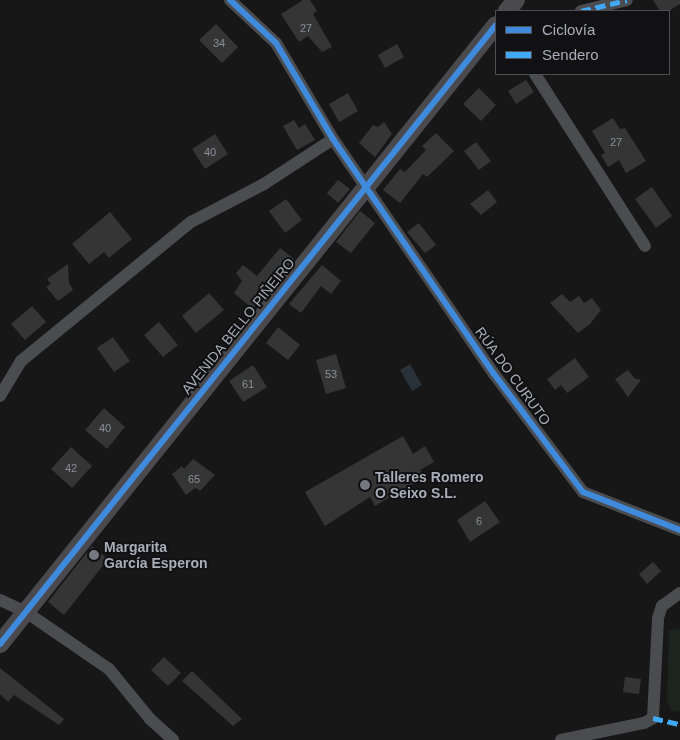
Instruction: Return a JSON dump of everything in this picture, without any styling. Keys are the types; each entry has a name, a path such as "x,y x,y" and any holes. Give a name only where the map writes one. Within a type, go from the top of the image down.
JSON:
{"street":[{"name":"RÚA DO CURUTO","path":"230,0 276,43 333,139 494,374 583,492 680,530"},
{"path":"508,10 516,0"},
{"path":"586,10 627,0"},
{"name":"AVENIDA BELLO PIÑEIRO","path":"0,644 366,186 489,42 495,27"},
{"path":"536,75 645,246"},
{"path":"0,396 21,361 191,222 264,184 333,139"},
{"path":"561,740 644,723 653,718 658,618 662,606 680,593"},
{"path":"0,600 26,612 109,669 150,719 173,740"}],"shaded area":[{"path":"410,364 422,385 412,391 400,370"},
{"path":"680,628 680,712 672,711 667,701 669,630"}],"building":[{"path":"303,0 310,0 317,11 313,14 332,47 322,52 308,36 299,42 281,14"},
{"path":"653,0 680,0 680,4 670,10 659,10"},
{"path":"216,24 238,47 222,63 199,40"},
{"path":"397,44 404,57 385,68 378,55"},
{"path":"526,80 534,92 516,104 508,91"},
{"path":"479,88 496,105 481,121 463,104"},
{"path":"348,93 358,111 339,122 329,104"},
{"path":"613,118 620,129 625,128 646,161 626,173 619,160 608,167 601,155 605,153 592,131"},
{"path":"294,120 299,128 305,124 315,140 297,150 283,126"},
{"path":"384,122 392,134 375,157 359,143 373,125 378,127"},
{"path":"436,133 454,151 427,177 423,174 400,203 383,190 400,169 405,172 426,150 422,146"},
{"path":"215,134 228,154 205,169 192,149"},
{"path":"476,142 491,161 479,170 464,151"},
{"path":"338,180 350,189 338,203 327,193"},
{"path":"652,187 672,216 656,228 635,199"},
{"path":"488,190 497,202 481,215 470,204"},
{"path":"286,199 302,220 285,233 269,211"},
{"path":"360,211 375,223 351,253 336,242"},
{"path":"110,212 132,239 109,258 104,252 89,264 72,244"},
{"path":"419,223 436,245 425,253 407,232"},
{"path":"280,248 294,259 281,276 278,274 253,309 234,293 242,281 236,273 243,265 257,276"},
{"path":"68,264 69,283 73,290 58,301 46,287 51,284 47,279"},
{"path":"322,265 341,281 331,294 321,286 301,313 289,304"},
{"path":"209,293 224,310 196,333 182,316"},
{"path":"562,294 570,302 579,296 584,303 592,298 601,310 590,324 578,333 550,303"},
{"path":"32,306 46,322 25,340 11,324"},
{"path":"159,322 178,345 163,357 144,335"},
{"path":"278,327 300,345 288,360 266,343"},
{"path":"113,337 130,361 114,372 97,348"},
{"path":"336,354 346,388 326,394 316,360"},
{"path":"575,358 589,377 567,393 561,385 555,390 547,379"},
{"path":"253,365 267,387 243,402 229,381"},
{"path":"628,370 634,378 641,380 628,397 615,379"},
{"path":"104,408 125,427 107,449 85,430"},
{"name":"Talleres Romero O Seixo S.L.","path":"403,436 413,454 425,446 434,462 420,470 424,477 375,506 370,497 325,526 305,492"},
{"path":"71,447 92,466 72,488 51,469"},
{"path":"193,459 215,475 200,491 195,488 186,495 172,474 182,466 184,469"},
{"path":"485,501 500,522 470,542 457,520"},
{"path":"92,546 108,559 64,615 48,602"},
{"path":"653,562 661,571 647,584 639,574"},
{"path":"164,657 181,673 168,686 151,670"},
{"path":"0,668 64,719 59,725 14,695 8,702 0,694"},
{"path":"192,671 242,719 233,726 182,681"},
{"path":"625,677 641,679 639,694 623,692"}],"marked path":[{"path":"585,10 627,0"},
{"path":"653,718 680,724"}],"cycle path":[{"path":"230,0 276,43 333,139 494,374 583,492 680,530"},
{"path":"0,644 495,26"}],"place":[{"name":"Talleres Romero O Seixo S.L.","path":"365,485"},
{"name":"Margarita García Esperon","path":"94,555"}]}
